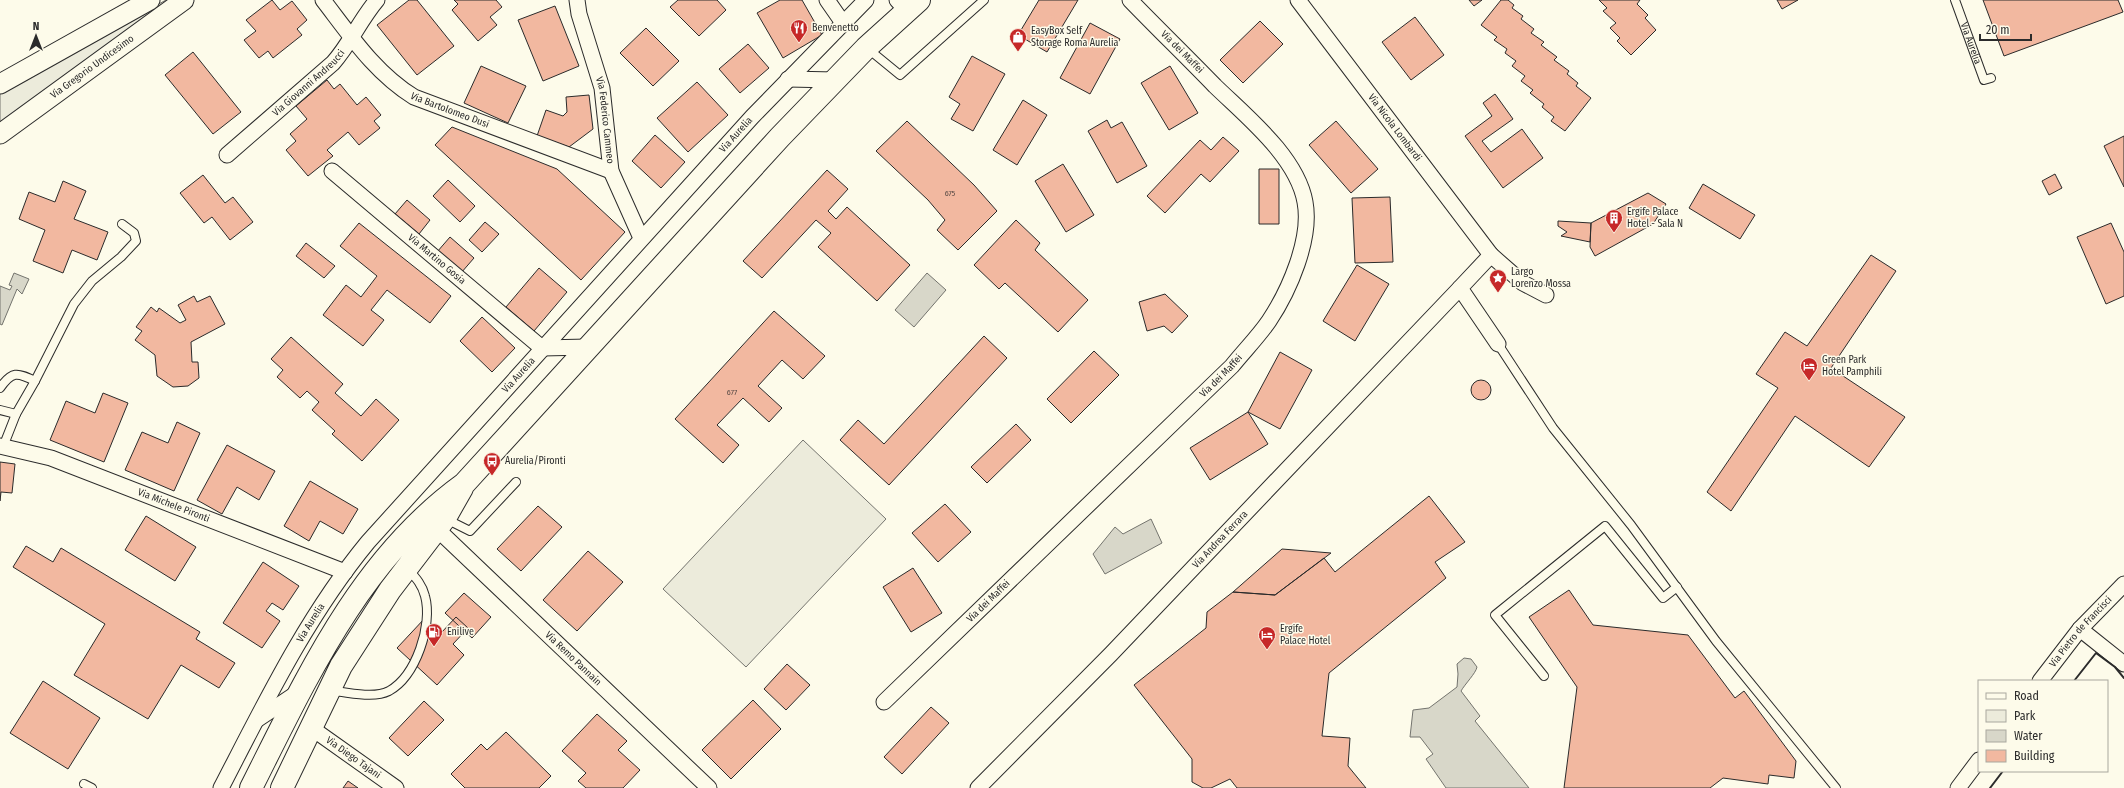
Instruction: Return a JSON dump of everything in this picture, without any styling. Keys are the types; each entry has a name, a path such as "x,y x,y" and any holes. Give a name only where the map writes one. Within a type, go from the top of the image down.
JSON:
{"main road":[{"path":"251,788 298,693 347,611 384,559 428,511 464,484 780,137 907,4"},
{"path":"282,788 328,690 368,622 406,568 441,524 464,484"}],"street":[{"path":"0,84 150,0"},
{"name":"Via Gregorio Undicesimo","path":"0,134 184,0"},
{"name":"Via Bartolomeo Dusi","path":"323,0 351,39 387,77 414,97 611,171"},
{"name":"Via Giovanni Andreucci","path":"227,155 333,63 377,0"},
{"name":"Via Federico Cammeo","path":"577,0 579,14 602,88 611,171 641,238"},
{"path":"827,0 843,23"},
{"name":"Via Aurelia","path":"220,788 294,650 345,572 368,542 641,238 788,79 866,0"},
{"name":"Via dei Maffei","path":"884,702 1232,366 1269,321 1288,287 1295,270 1303,243 1306,216 1305,202 1294,172 1271,142 1130,0"},
{"name":"Via Nicola Lombardi","path":"1298,0 1491,255"},
{"path":"788,79 835,80"},
{"name":"Via Martino Gosia","path":"332,171 542,348"},
{"path":"1498,344 1460,288 1491,255 1523,283 1546,295"},
{"name":"Via Andrea Ferrara","path":"978,788 1112,654 1460,288"},
{"path":"542,348 588,347"},
{"name":"Via Michele Pironti","path":"1,446 51,458 345,572"},
{"name":"Via Remo Pannain","path":"441,524 708,788"},
{"name":"Via Pietro de Francisci","path":"2041,680 2080,628 2124,584"},
{"path":"2080,628 2124,664"},
{"path":"256,721 298,693"},
{"name":"Via Diego Tajani","path":"310,727 396,788"},
{"path":"1958,788 1978,761"}],"lane":[{"path":"866,48 900,75 984,0"},
{"name":"Via Aurelia","path":"1955,0 1984,80 1991,78"},
{"path":"1,446 16,414 35,382 74,304 92,281 121,257 136,241 134,233 122,224"},
{"path":"1498,344 1553,428 1631,526 1716,641 1836,788"},
{"path":"0,388 7,378 14,374 22,374 35,382"},
{"path":"0,410 16,414"},
{"path":"441,524 470,532 516,482"},
{"path":"1544,676 1495,615 1605,526 1663,598 1677,587"},
{"path":"328,690 378,694 388,691 398,684 412,667 423,639 427,613 422,586 406,568"}],"green space":[{"path":"166,0 172,0 0,123 0,92"},
{"path":"803,440 886,519 746,667 663,589"}],"water":[{"path":"14,273 29,279 22,294 17,289 2,325 0,324 0,286 10,290 12,286 9,285"},
{"path":"927,273 946,290 914,327 895,310"},
{"path":"1151,519 1162,543 1105,574 1093,554 1115,527 1123,534"},
{"path":"1464,658 1471,659 1477,667 1461,691 1480,716 1475,721 1529,788 1446,788 1426,759 1433,754 1420,737 1410,737 1413,710 1429,708 1457,687 1457,664"}],"building":[{"path":"272,0 280,10 292,1 307,20 297,29 302,35 273,58 268,51 259,58 244,40 256,31 246,20"},
{"path":"409,0 417,0 454,46 417,75 377,25"},
{"path":"454,0 496,0 502,7 490,17 497,25 478,41 452,10 458,4"},
{"path":"678,0 717,0 726,10 699,36 670,7"},
{"path":"780,0 802,0 822,35 783,58 757,13"},
{"path":"1039,0 1078,0 1047,52 1018,35"},
{"path":"1469,0 1482,0 1474,6"},
{"path":"1501,0 1508,0 1514,5 1512,8 1523,16 1521,19 1534,29 1531,33 1544,42 1541,45 1557,57 1554,60 1569,71 1567,74 1578,83 1576,86 1591,98 1565,131 1551,121 1554,117 1542,107 1544,104 1530,93 1533,90 1521,81 1525,76 1512,66 1516,61 1505,53 1507,49 1494,40 1497,37 1481,25"},
{"path":"1599,0 1640,0 1637,4 1648,15 1645,18 1656,30 1631,55 1617,41 1620,38 1610,28 1616,23 1603,11 1607,8"},
{"path":"1777,0 1798,0 1782,9"},
{"path":"1983,0 2118,0 2123,12 2004,56"},
{"path":"555,6 579,66 543,81 518,20"},
{"path":"1415,17 1444,55 1411,80 1382,42"},
{"path":"1260,21 1283,44 1243,83 1220,60"},
{"path":"1090,23 1120,39 1090,94 1060,78"},
{"path":"646,28 679,61 653,86 620,53"},
{"path":"748,44 769,68 740,93 719,69"},
{"path":"193,52 241,112 213,134 165,75"},
{"path":"972,56 1005,74 973,131 951,119 960,104 949,97"},
{"path":"481,66 526,86 508,123 464,103"},
{"path":"1170,66 1198,113 1169,130 1141,83"},
{"path":"327,80 334,89 340,84 357,105 366,97 381,115 374,121 380,128 359,145 348,132 327,150 333,156 308,176 286,150 296,141 290,134 307,119 296,106"},
{"path":"697,82 728,115 688,152 657,118"},
{"path":"1495,94 1513,119 1482,141 1491,152 1522,129 1543,158 1503,188 1465,136 1492,116 1483,103"},
{"path":"589,95 593,129 569,147 537,136 546,110 563,116 567,112 566,97"},
{"path":"1023,100 1047,115 1017,165 993,150"},
{"path":"1107,120 1111,128 1122,122 1147,166 1117,183 1088,131"},
{"path":"907,121 974,185 997,211 958,250 937,230 945,220 928,200 876,151"},
{"path":"1336,121 1378,169 1351,193 1309,145"},
{"path":"452,127 557,169 625,232 581,280 435,145"},
{"path":"655,135 685,162 661,188 632,161"},
{"path":"2124,136 2124,187 2104,146"},
{"path":"1223,137 1239,151 1210,182 1201,174 1165,213 1147,196 1200,140 1211,150"},
{"path":"1063,164 1094,215 1066,232 1035,181"},
{"path":"1259,169 1279,169 1279,224 1259,224"},
{"path":"827,170 848,189 828,211 836,219 847,207 910,265 877,301 818,247 831,233 816,220 762,278 743,261"},
{"path":"2055,174 2062,188 2049,195 2042,181"},
{"path":"203,175 225,203 233,197 253,222 230,240 212,217 204,223 180,193"},
{"path":"448,180 475,206 460,222 433,196"},
{"path":"63,181 86,191 74,219 108,232 97,260 72,250 63,273 33,261 45,230 19,219 29,192 55,202"},
{"path":"1703,184 1755,215 1740,239 1689,208"},
{"name":"Ergife Palace Hotel - Sala N","path":"1648,193 1666,204 1653,224 1595,256 1590,247 1591,223"},
{"path":"1390,197 1393,262 1355,263 1352,198"},
{"path":"407,200 430,220 419,234 395,214"},
{"path":"1016,220 1040,243 1035,250 1088,300 1058,332 1005,283 999,289 974,265"},
{"path":"1558,221 1591,223 1590,242 1561,236 1567,232 1558,226"},
{"path":"485,222 499,234 482,252 469,240"},
{"path":"359,223 451,296 430,323 387,290 371,310 384,320 363,346 323,315 346,285 361,297 377,276 340,246"},
{"path":"2111,223 2124,252 2124,296 2106,304 2077,237"},
{"path":"450,237 474,258 461,273 437,252"},
{"path":"306,243 335,266 324,278 296,256"},
{"name":"Green Park Hotel Pamphili","path":"1871,255 1896,271 1831,368 1905,417 1869,467 1795,416 1731,511 1707,492 1778,388 1756,374 1785,332 1807,346"},
{"path":"1357,265 1389,284 1355,341 1323,321"},
{"path":"539,268 567,292 534,331 506,307"},
{"path":"1165,294 1188,316 1172,333 1164,326 1147,331 1139,302"},
{"path":"194,296 197,302 210,296 225,324 191,342 192,362 198,362 199,378 188,386 173,387 157,376 155,355 135,340 142,331 136,327 151,307 157,312 159,308 180,323 186,320 178,305"},
{"path":"774,311 825,356 803,379 782,360 758,386 782,408 769,422 743,398 717,425 739,445 723,463 675,419"},
{"path":"482,317 515,348 492,372 460,341"},
{"path":"984,336 1007,358 889,485 840,440 858,420 884,444"},
{"path":"291,337 343,384 335,393 361,416 376,399 399,420 362,461 332,434 335,431 312,410 319,402 307,391 300,398 277,377 283,370 271,359"},
{"path":"1094,351 1119,375 1071,423 1047,399"},
{"path":"1280,352 1312,370 1280,429 1248,412"},
{"path":"1477,380 1485,380 1491,386 1491,394 1485,400 1477,400 1471,394 1471,386"},
{"path":"103,393 128,403 104,462 50,440 66,401 95,413"},
{"path":"1248,412 1268,444 1210,480 1190,448"},
{"path":"177,422 200,433 174,491 125,470 142,432 168,443"},
{"path":"1016,424 1031,440 987,483 971,467"},
{"path":"227,445 275,471 259,500 237,487 222,514 197,500"},
{"path":"0,462 15,464 12,493 1,492 0,501"},
{"path":"310,481 358,509 343,534 320,521 309,541 284,526"},
{"name":"Ergife Palace Hotel","path":"1429,496 1465,542 1435,562 1446,578 1329,673 1322,736 1350,738 1348,766 1366,788 1237,788 1230,779 1211,788 1203,788 1192,782 1192,759 1134,685 1206,628 1207,612 1233,592 1275,595 1324,558 1335,572"},
{"path":"945,504 971,532 938,562 912,533"},
{"path":"538,506 562,527 521,571 497,549"},
{"path":"146,516 196,547 175,581 125,550"},
{"path":"26,546 53,562 61,548 200,632 196,639 235,663 219,688 181,665 148,719 74,675 105,624 13,567"},
{"path":"1282,549 1331,553 1275,595 1233,592"},
{"path":"588,551 623,582 577,631 543,600"},
{"path":"263,562 299,586 283,610 272,603 266,611 280,621 262,648 223,623"},
{"path":"913,568 942,613 911,632 883,587"},
{"path":"1569,590 1593,625 1688,635 1735,698 1744,691 1796,761 1794,778 1769,775 1768,784 1723,778 1710,788 1564,788 1577,687 1529,617"},
{"path":"464,593 491,617 472,638 445,613"},
{"path":"456,617 468,628 453,644 464,655 437,685 397,648 425,618 441,633"},
{"path":"787,664 810,685 786,710 764,689"},
{"path":"43,681 100,718 68,769 10,733"},
{"path":"753,700 781,729 731,779 702,750"},
{"path":"424,701 444,720 408,756 389,738"},
{"path":"931,707 949,723 902,774 884,757"},
{"path":"597,714 627,741 618,750 640,770 623,788 586,788 578,781 586,773 562,751"},
{"path":"506,732 551,776 539,788 465,788 451,774 481,744 487,750"},
{"path":"348,781 358,788 343,788"}],"wall":[{"path":"2075,680 2096,653 2115,667 2124,678"},
{"path":"1990,788 2002,772"}],"place":[{"name":"Benvenetto","path":"799,43"},
{"name":"EasyBox Self Storage Roma Aurelia","path":"1018,52"},
{"name":"Ergife Palace Hotel - Sala N","path":"1614,233"},
{"name":"Largo Lorenzo Mossa","path":"1498,293"},
{"name":"Green Park Hotel Pamphili","path":"1809,381"},
{"name":"Aurelia/Pironti","path":"492,476"},
{"name":"Enilive","path":"434,647"},
{"name":"Ergife Palace Hotel","path":"1267,650"}]}
